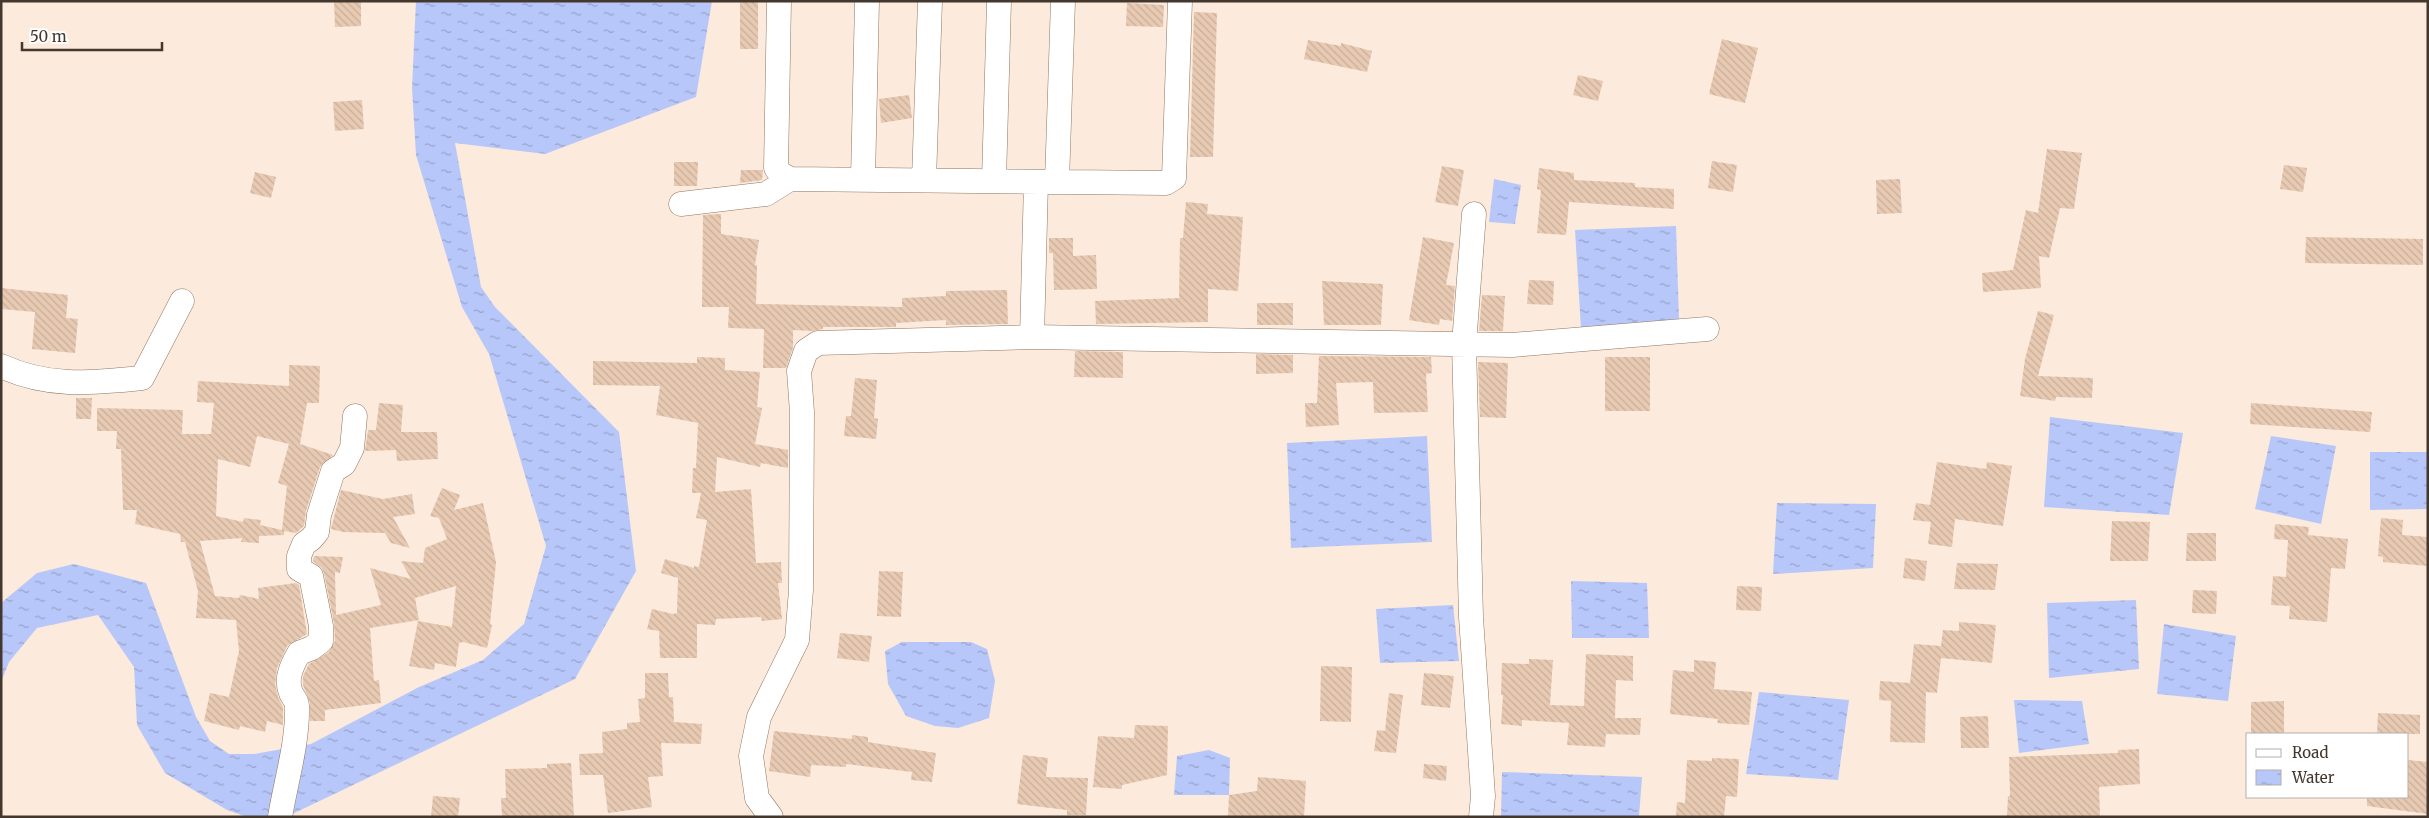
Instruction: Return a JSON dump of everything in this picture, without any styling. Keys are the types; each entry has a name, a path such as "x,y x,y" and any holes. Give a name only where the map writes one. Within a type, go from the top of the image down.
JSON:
{"street":[{"path":"780,1 776,168 781,174 790,179 1166,183 1174,178 1180,1"},
{"path":"863,179 867,1"},
{"path":"924,180 930,1"},
{"path":"994,181 999,1"},
{"path":"1032,337 1063,1"},
{"path":"681,204 766,194 790,179"},
{"path":"1474,214 1464,344 1471,617 1483,796 1481,817"},
{"path":"1,366 23,376 84,384 142,378 182,301"},
{"path":"771,817 757,798 751,756 759,717 797,640 801,581 802,412 799,371 806,351 818,343 1032,337 1512,345 1706,329"},
{"path":"280,817 298,704 291,693 289,684 290,669 299,653 312,648 321,641 321,626 311,576 299,569 299,556 304,544 317,532 333,471 348,458 352,448 356,416"}],"water":[{"path":"416,1 712,1 696,97 545,154 455,143 481,287 495,307 619,432 636,571 575,679 286,817 247,817 227,810 165,773 137,725 134,667 98,615 37,628 9,662 1,682 1,603 37,573 74,564 146,583 196,717 210,741 229,754 254,754 311,744 419,687 483,660 524,624 546,546 489,354 462,307 416,155 412,88"},
{"path":"1494,179 1521,185 1515,224 1489,222"},
{"path":"1676,226 1679,319 1581,329 1575,230"},
{"path":"2050,417 2183,433 2169,515 2044,507"},
{"path":"1427,436 1432,542 1291,548 1287,443"},
{"path":"2271,436 2336,446 2321,524 2255,509"},
{"path":"2370,452 2428,452 2428,509 2370,510"},
{"path":"1777,503 1876,504 1873,568 1773,574"},
{"path":"1571,581 1647,583 1649,638 1572,638"},
{"path":"2136,600 2139,669 2049,678 2047,603"},
{"path":"1453,605 1459,661 1380,663 1376,609"},
{"path":"2164,624 2236,636 2228,701 2157,694"},
{"path":"902,642 971,642 987,649 995,681 989,718 958,728 935,726 906,716 888,684 885,651"},
{"path":"1759,692 1849,700 1838,780 1746,774"},
{"path":"2014,700 2082,701 2089,744 2019,753"},
{"path":"1209,750 1230,758 1229,795 1174,795 1177,756"},
{"path":"1502,772 1642,777 1639,817 1501,817"}],"building":[{"path":"334,1 361,1 361,26 335,27"},
{"path":"740,1 758,1 758,49 740,49"},
{"path":"1127,3 1164,5 1163,27 1126,26"},
{"path":"1194,12 1217,13 1213,157 1190,157"},
{"path":"1722,39 1758,48 1745,103 1709,94"},
{"path":"1308,40 1341,46 1341,43 1372,51 1367,72 1304,59"},
{"path":"1578,75 1603,81 1598,101 1573,95"},
{"path":"909,95 912,118 881,123 879,99"},
{"path":"362,100 364,129 335,131 333,102"},
{"path":"2047,149 2082,153 2074,209 2060,208 2049,258 2039,256 2041,288 1983,292 1982,273 2013,270 2026,210 2038,213"},
{"path":"1712,161 1737,165 1733,192 1708,188"},
{"path":"674,162 698,162 697,186 674,186"},
{"path":"2284,165 2307,168 2303,192 2280,189"},
{"path":"1442,166 1464,170 1458,206 1435,202"},
{"path":"1539,168 1574,173 1574,180 1635,183 1635,187 1674,189 1674,209 1569,202 1566,235 1537,233 1541,190 1537,189"},
{"path":"741,170 763,170 762,180 740,183"},
{"path":"255,172 276,177 271,198 250,193"},
{"path":"1900,179 1902,213 1877,214 1876,180"},
{"path":"1186,202 1208,204 1207,214 1243,217 1238,291 1208,289 1208,322 1096,324 1095,301 1179,298 1180,238 1183,238"},
{"path":"721,214 721,234 759,240 755,265 757,265 756,304 902,307 902,298 946,296 946,291 1007,290 1008,324 946,325 946,320 896,323 896,327 823,327 823,329 813,331 793,330 793,348 786,368 763,368 764,329 728,328 729,307 702,307 703,215"},
{"path":"1423,237 1454,243 1446,285 1455,286 1452,321 1440,319 1439,325 1409,320"},
{"path":"2306,237 2423,239 2423,265 2305,263"},
{"path":"1049,238 1073,238 1073,256 1096,255 1097,289 1054,290 1053,253 1049,253"},
{"path":"1529,280 1554,281 1553,305 1527,304"},
{"path":"1322,281 1383,284 1381,325 1324,325"},
{"path":"1,288 68,295 66,318 78,319 75,353 32,349 35,312 1,309"},
{"path":"1482,295 1505,296 1503,331 1479,331"},
{"path":"1257,303 1293,303 1293,325 1257,325"},
{"path":"2038,311 2054,315 2038,376 2093,378 2092,398 2056,397 2055,401 2020,396 2025,359"},
{"path":"1075,351 1123,352 1123,378 1074,377"},
{"path":"1256,354 1293,355 1293,373 1256,374"},
{"path":"1319,356 1431,357 1432,373 1426,374 1428,412 1374,413 1373,382 1336,383 1339,425 1306,427 1305,403 1317,403"},
{"path":"697,357 725,358 725,370 760,372 757,407 762,408 755,444 788,450 788,468 761,463 760,467 717,457 715,492 751,489 756,563 781,562 782,583 778,583 782,619 762,621 761,617 716,619 715,625 697,624 697,658 660,658 659,631 647,629 652,609 673,614 677,613 678,578 661,573 665,559 694,568 694,566 699,567 707,520 696,518 701,493 692,493 693,468 696,468 698,423 656,415 660,386 593,385 593,361 697,363"},
{"path":"1605,357 1650,357 1650,411 1605,411"},
{"path":"1478,362 1508,363 1506,418 1480,417"},
{"path":"289,365 320,366 319,403 307,403 300,444 333,455 320,467 306,511 304,526 296,533 284,531 284,535 259,536 259,543 241,542 242,538 200,541 215,596 239,598 240,595 259,599 258,588 296,583 299,585 307,634 287,646 277,668 275,684 283,707 283,725 267,721 265,732 240,726 239,730 204,721 210,693 229,697 239,651 236,620 196,618 198,591 185,542 181,542 180,534 135,524 137,510 123,510 121,449 116,449 117,431 97,431 97,408 183,410 182,434 211,434 214,403 197,402 198,381 289,386","holes":["257,436 289,444 278,483 287,486 282,530 260,525 261,520 244,518 243,522 216,516 218,459 250,467"]},
{"path":"855,378 877,380 874,418 878,419 876,439 844,436 846,416 851,416"},
{"path":"76,398 92,398 91,419 76,419"},
{"path":"379,403 403,405 401,432 437,432 438,459 397,461 396,450 365,451 368,430 376,430"},
{"path":"2251,403 2372,412 2370,432 2250,424"},
{"path":"1937,462 1986,469 1987,462 2012,466 2003,526 1955,519 1952,547 1928,544 1931,522 1913,520 1916,503 1930,505"},
{"path":"442,488 460,495 454,510 483,503 496,562 490,624 492,625 487,648 463,642 459,643 456,667 435,663 434,670 409,666 418,621 452,627 456,586 415,598 419,620 370,628 374,681 379,680 381,703 325,710 325,721 310,721 310,703 303,685 303,676 309,664 329,652 335,641 334,623 324,573 322,568 313,561 314,556 343,557 340,573 335,572 336,615 381,605 370,568 411,579 401,561 423,563 425,548 447,539 439,518 430,516"},
{"path":"341,490 383,499 412,494 415,514 393,517 410,548 391,543 385,533 343,532 331,529"},
{"path":"2381,518 2403,520 2402,535 2428,537 2428,566 2383,562 2383,557 2378,556"},
{"path":"2112,521 2150,522 2148,561 2110,561"},
{"path":"2275,524 2309,527 2308,535 2348,539 2345,569 2331,568 2327,622 2289,619 2290,606 2271,605 2273,576 2286,577 2288,540 2274,539"},
{"path":"2187,533 2216,533 2216,561 2186,561"},
{"path":"1905,558 1927,561 1925,581 1903,578"},
{"path":"1957,563 1998,564 1995,590 1954,589"},
{"path":"879,571 903,572 901,617 877,616"},
{"path":"1737,586 1762,587 1761,611 1736,610"},
{"path":"2193,590 2217,591 2216,614 2192,613"},
{"path":"1959,622 1996,625 1992,663 1941,658 1937,693 1926,692 1925,743 1890,742 1891,701 1879,700 1880,681 1910,683 1914,644 1941,646 1943,630 1959,631"},
{"path":"840,633 872,636 869,662 837,658"},
{"path":"1586,654 1633,656 1633,681 1616,680 1615,718 1641,718 1640,735 1606,734 1605,747 1567,745 1569,723 1522,720 1522,726 1501,724 1503,695 1501,695 1502,663 1529,664 1529,659 1553,660 1550,705 1584,706"},
{"path":"1694,660 1716,662 1714,689 1752,692 1749,725 1717,723 1718,719 1670,714 1673,670 1694,672"},
{"path":"1321,666 1352,667 1351,722 1320,721"},
{"path":"645,673 668,673 669,697 673,697 674,722 702,724 701,744 661,743 663,776 648,777 652,807 608,813 603,775 580,775 579,754 603,753 602,732 627,729 627,723 640,722 638,699 645,698"},
{"path":"1424,673 1454,676 1450,708 1421,705"},
{"path":"1389,693 1403,695 1396,753 1374,751 1377,730 1385,731"},
{"path":"2284,701 2284,733 2251,733 2251,702"},
{"path":"2378,713 2420,715 2420,734 2377,733"},
{"path":"1988,716 1989,748 1961,748 1960,717"},
{"path":"1135,725 1168,726 1167,775 1122,785 1122,789 1093,787 1098,736 1134,738"},
{"path":"774,731 852,739 852,735 868,737 868,742 936,753 932,782 911,780 912,772 846,764 846,767 811,765 810,777 769,771"},
{"path":"2139,749 2140,784 2099,787 2100,817 2007,817 2008,796 2010,796 2009,757 2118,753 2118,750"},
{"path":"1023,755 1048,758 1046,777 1088,778 1086,815 1067,815 1067,810 1017,804"},
{"path":"1712,758 1739,759 1737,797 1726,796 1724,817 1676,817 1677,802 1685,803 1687,760 1712,761"},
{"path":"2409,760 2428,762 2428,814 2367,806 2367,798 2409,798"},
{"path":"571,763 574,817 502,817 501,798 506,798 505,769 547,768 547,764"},
{"path":"1424,764 1447,766 1446,781 1423,778"},
{"path":"1258,777 1306,781 1304,817 1228,817 1229,795 1257,791"},
{"path":"433,796 460,798 458,817 431,817"}]}
